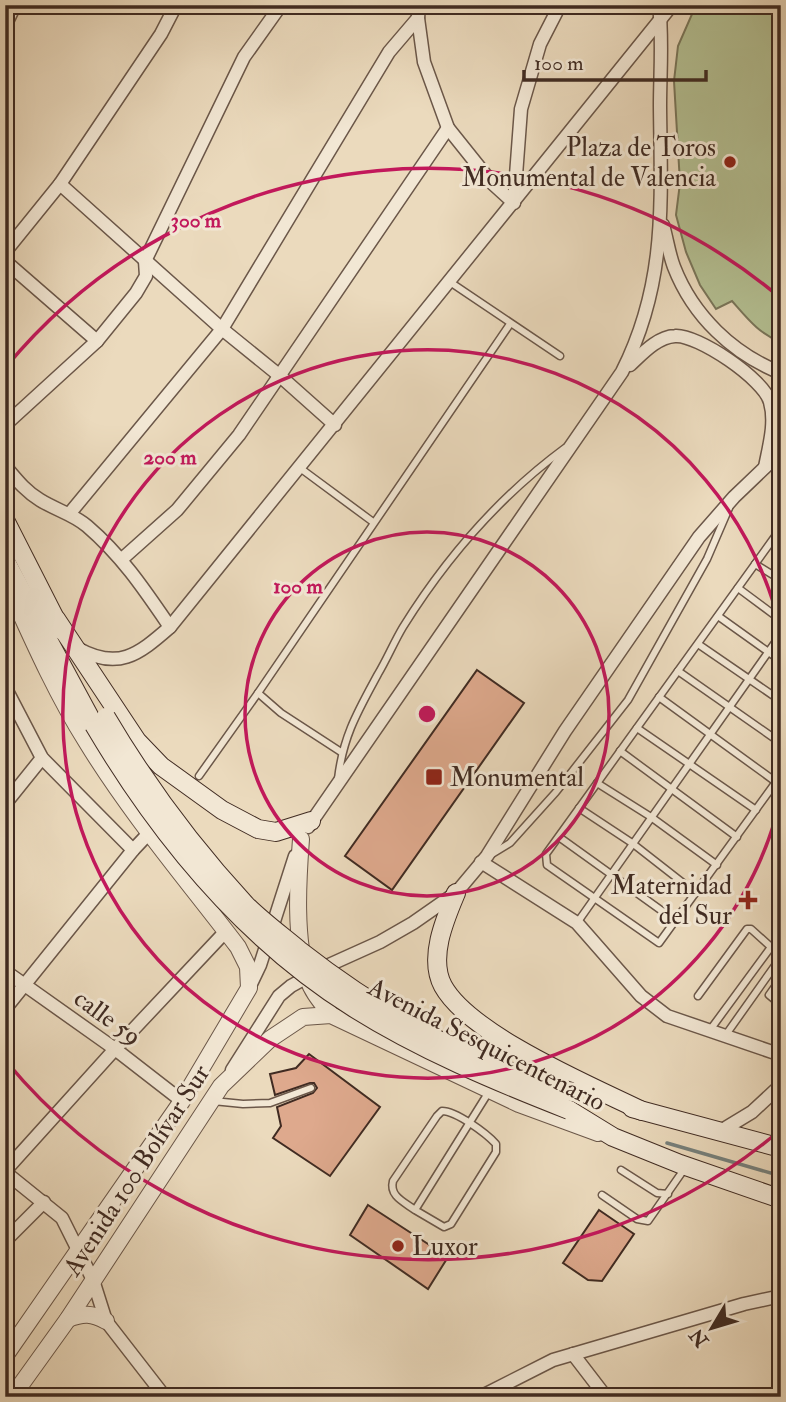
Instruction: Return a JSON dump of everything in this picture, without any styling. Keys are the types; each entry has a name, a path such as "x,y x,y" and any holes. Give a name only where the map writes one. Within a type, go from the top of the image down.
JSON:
{"main road":[{"name":"Avenida Sesquicentenario","path":"5,520 56,619 121,771 159,823 240,917 285,957 353,1007 400,1034 495,1081 569,1110 613,1137 686,1167 781,1199"},
{"name":"Avenida Sesquicentenario","path":"5,560 100,721 170,813 246,905 352,991 409,1025 482,1060 571,1092 781,1148"},
{"path":"56,619 137,741 161,766 222,810 258,829 276,832 311,821"},
{"path":"456,893 439,934 439,964 443,985 466,1012 508,1043 642,1111"}],"street":[{"path":"5,26 15,5"},
{"path":"5,252 60,184 161,34 176,5"},
{"path":"5,425 97,341 136,293 146,276 145,261 244,57 281,5"},
{"path":"514,203 521,109 540,44 560,5"},
{"path":"249,988 260,964 301,839 311,821 575,441 622,372 638,341 648,311 654,279 661,218 659,5"},
{"path":"76,648 90,655 116,661 148,646 170,627 672,5"},
{"path":"419,12 424,62 448,128 492,183 514,203"},
{"path":"70,513 222,329 389,52 419,12"},
{"path":"122,559 177,510 239,435 448,128"},
{"path":"60,184 222,329 335,425"},
{"path":"661,218 674,267 690,299 714,331 761,365 781,373"},
{"path":"5,261 97,341"},
{"path":"622,372 655,344 671,336 686,336 751,375 765,389 770,403 772,430 764,467"},
{"name":"Avenida 100 Bolívar Sur","path":"12,1397 68,1319 279,996 307,976 380,942 413,923 456,893 484,859 572,719 699,537 734,497 781,452"},
{"path":"5,466 27,491 42,502 70,513 122,559 170,627"},
{"path":"5,579 65,706 87,743 150,832 238,947 248,967 249,988"},
{"path":"5,688 42,758 133,850"},
{"path":"5,804 42,758"},
{"path":"5,1009 150,832"},
{"path":"301,839 298,883 301,943 307,976 318,998 331,1014 519,1104 613,1137"},
{"path":"484,859 577,923 641,996 667,1016 781,1055"},
{"path":"165,1397 106,1321 93,1280 62,1218 5,1172 226,931"},
{"name":"calle 59","path":"5,971 115,1049 182,1101"},
{"name":"Avenida 100 Bolívar Sur","path":"5,1356 182,1101 249,988"},
{"path":"221,1086 270,1039 303,1017 331,1014"},
{"path":"719,1132 752,1112 781,1085"},
{"path":"5,1241 44,1202"},
{"path":"480,1397 553,1360 744,1304 781,1296"},
{"path":"68,1319 91,1314 106,1321"},
{"path":"573,1354 606,1397"}],"lane":[{"path":"450,282 559,356"},
{"path":"200,776 510,324"},
{"path":"337,783 341,752 354,718 402,629 456,552 515,488 575,441"},
{"path":"300,468 373,523"},
{"path":"484,859 510,843 556,792 628,700 708,559 734,497"},
{"path":"779,534 546,854 547,865 659,943 781,775"},
{"path":"755,564 781,580"},
{"path":"738,588 781,621"},
{"path":"718,616 781,661"},
{"path":"577,923 781,634"},
{"path":"698,644 781,701"},
{"path":"678,671 781,743"},
{"path":"258,693 281,713 341,752"},
{"path":"659,697 776,782"},
{"path":"637,727 756,810"},
{"path":"620,751 737,836"},
{"path":"597,783 717,864"},
{"path":"579,808 632,843 696,893"},
{"path":"559,837 676,921"},
{"path":"698,996 747,929 751,929 781,956 724,1037"},
{"path":"709,1032 771,947"},
{"path":"781,978 769,995 781,1005"},
{"path":"737,993 749,1002"},
{"path":"211,1101 270,1103 311,1088"},
{"path":"415,1210 490,1090"},
{"path":"442,1111 450,1111 469,1124 491,1138 496,1144 496,1152 451,1224 444,1227 415,1210 391,1189 393,1181 436,1116 442,1111"},
{"path":"602,1195 643,1222 648,1221 686,1167"},
{"path":"621,1170 657,1193 668,1194"}],"green space":[{"name":"Plaza de Toros Monumental de Valencia","path":"696,5 781,5 781,342 760,330 732,301 716,309 700,285 686,252 676,215 680,183 674,81 678,46"}],"building":[{"path":"477,670 524,703 392,890 345,856"},
{"path":"309,1054 380,1107 330,1176 273,1138 281,1126 277,1107 313,1093 317,1088 314,1083 310,1083 275,1095 270,1074 296,1068"},
{"name":"Luxor","path":"368,1205 448,1257 428,1289 350,1235"},
{"path":"599,1210 634,1234 602,1281 588,1280 563,1263"}],"waterway":[{"path":"667,1143 781,1176"}],"place":[{"name":"Plaza de Toros Monumental de Valencia","path":"730,162"},
{"name":"Monumental","path":"434,777"},
{"name":"Maternidad del Sur","path":"748,900"},
{"name":"Luxor","path":"398,1246"}]}
